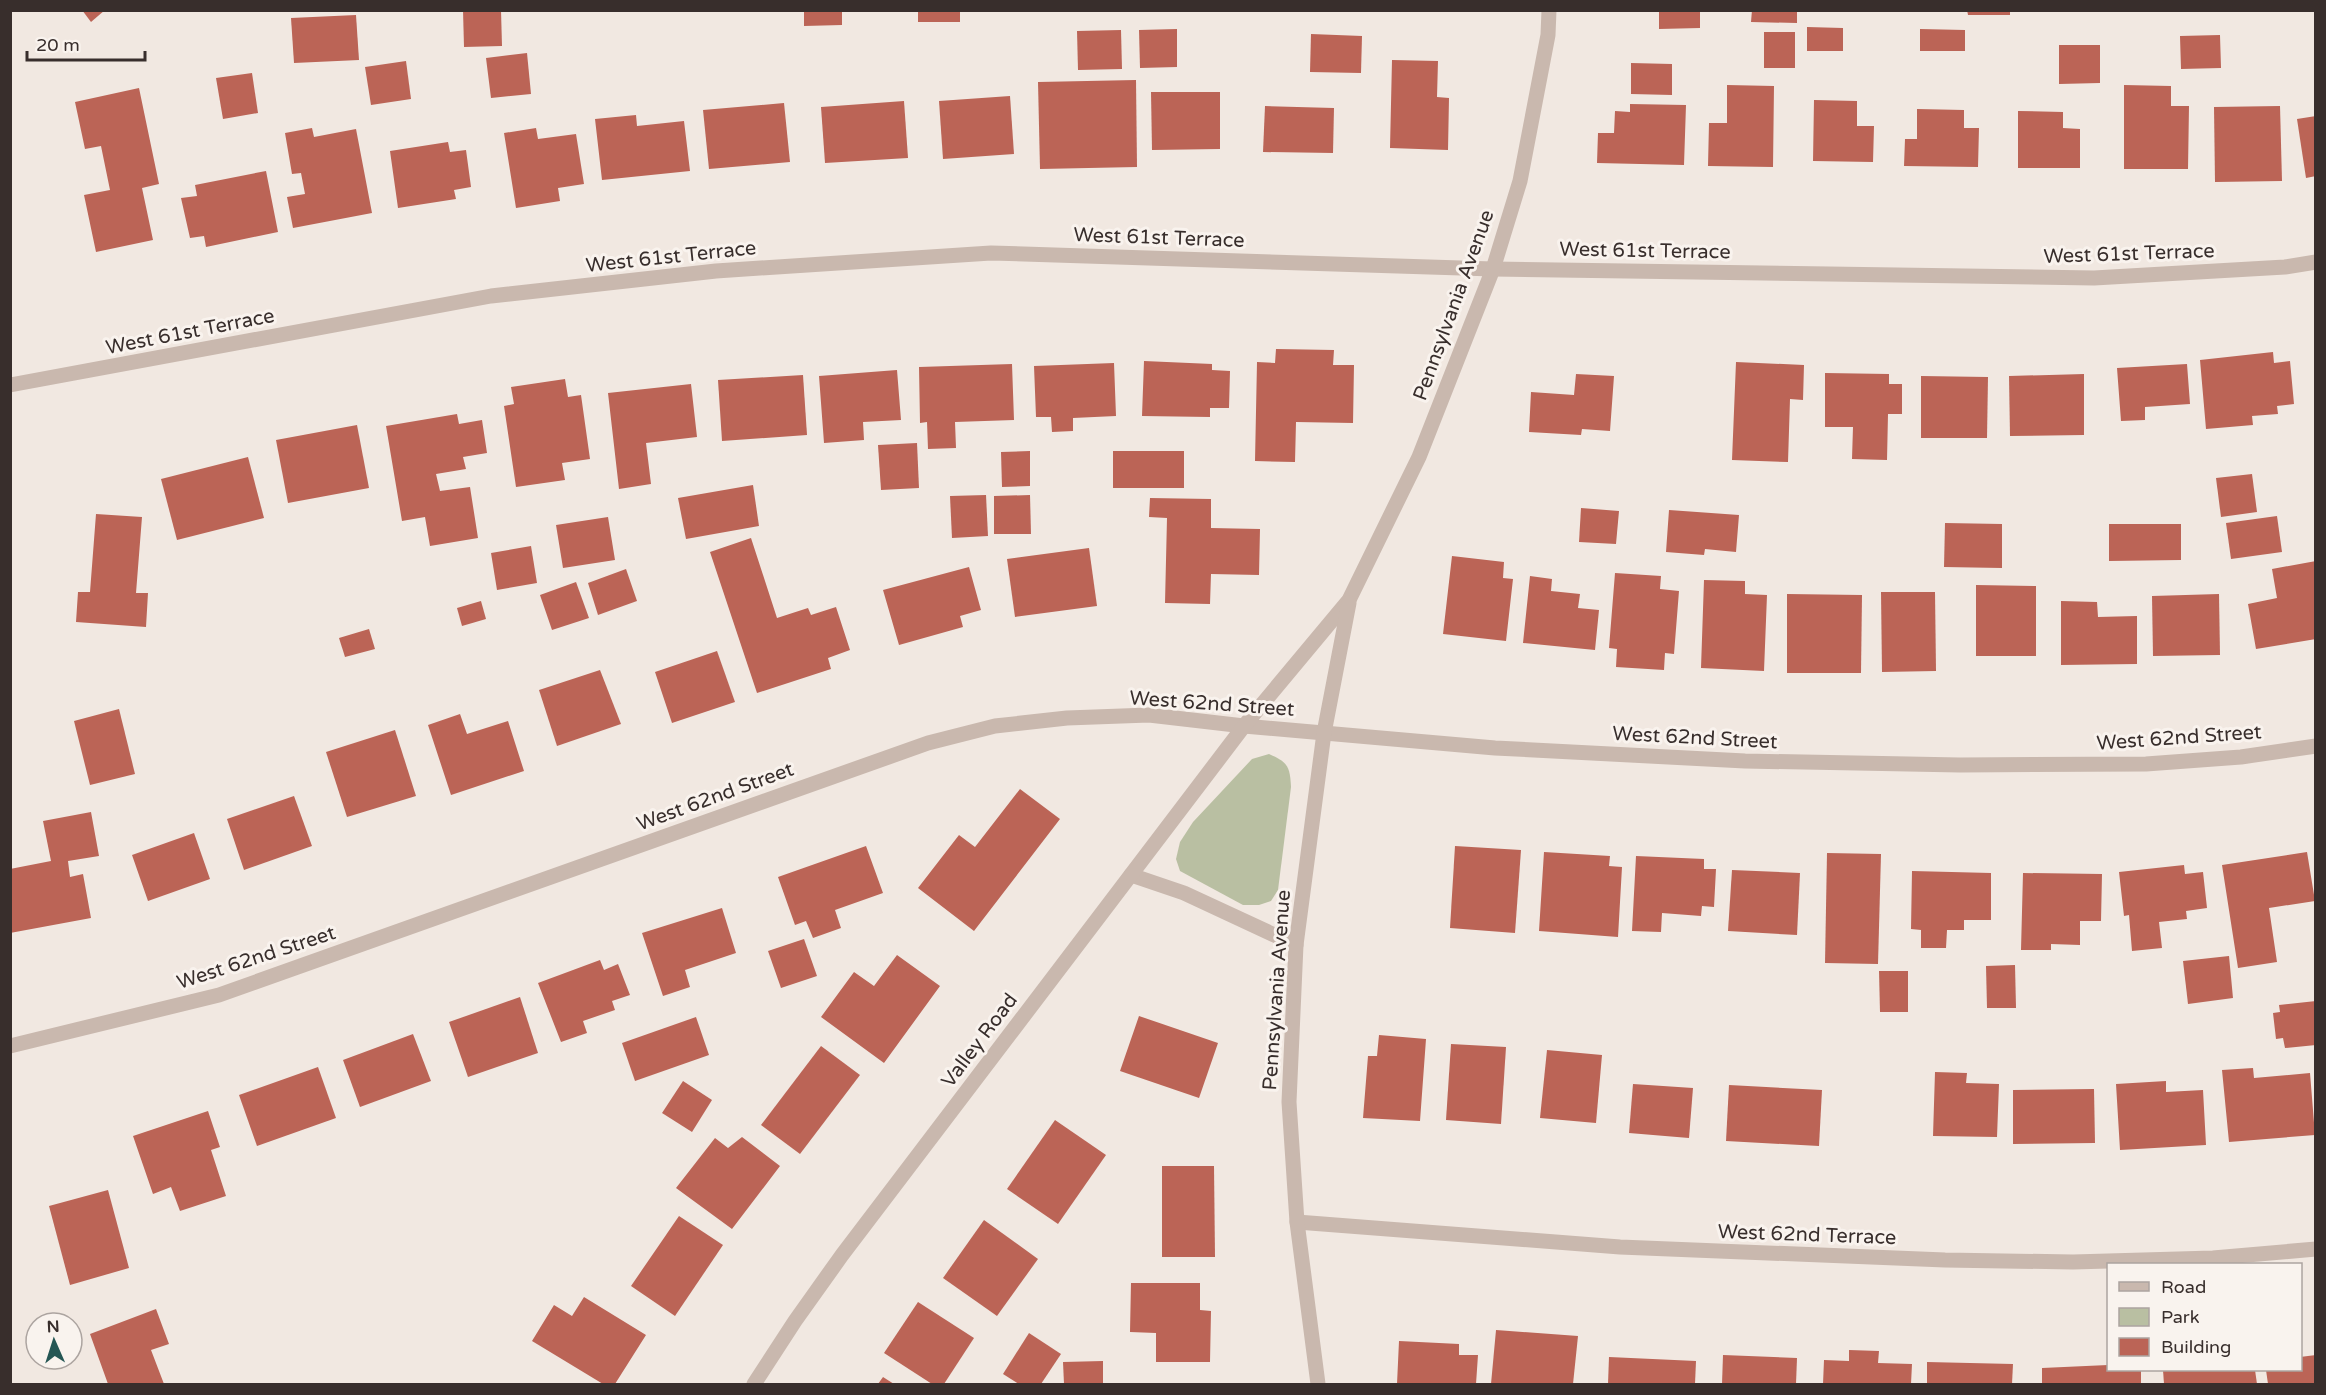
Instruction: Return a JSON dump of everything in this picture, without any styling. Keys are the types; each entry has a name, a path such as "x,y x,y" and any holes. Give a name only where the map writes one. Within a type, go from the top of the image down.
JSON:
{"street":[{"name":"Pennsylvania Avenue","path":"1244,726 1349,600 1419,457 1493,268 1520,180 1548,35 1549,10"},
{"name":"West 61st Terrace","path":"10,385 491,296 716,271 991,253 1493,268 2094,278 2285,267 2316,262"},
{"name":"Pennsylvania Avenue","path":"1318,1384 1297,1222 1289,1102 1296,945 1324,733 1349,600"},
{"name":"West 62nd Street","path":"10,1046 219,995 928,743 994,726 1067,718 1149,715 1244,726 1495,748 1745,761 1960,765 2146,764 2241,757 2316,746"},
{"name":"Valley Road","path":"754,1384 842,1255 1244,726"},
{"path":"1131,876 1184,893 1296,945"},
{"name":"West 62nd Terrace","path":"1297,1222 1620,1247 1945,1260 2073,1262 2201,1258 2316,1249"}],"green space":[{"path":"1269,754 1287,766 1291,787 1278,890 1271,901 1259,905 1243,905 1180,871 1176,859 1180,842 1193,822 1252,759"}],"building":[{"path":"82,10 105,10 91,22"},
{"path":"463,10 501,10 502,46 464,47"},
{"path":"804,10 842,10 842,25 804,26"},
{"path":"918,10 960,10 960,22 918,22"},
{"path":"1659,10 1700,10 1700,28 1659,29"},
{"path":"1752,10 1797,10 1797,23 1751,22"},
{"path":"1967,10 2010,10 2010,15 1968,15"},
{"path":"356,15 359,60 294,63 291,18"},
{"path":"1807,27 1843,28 1843,51 1807,51"},
{"path":"1177,29 1177,67 1140,68 1139,30"},
{"path":"1920,29 1965,30 1965,51 1920,51"},
{"path":"1121,30 1122,69 1078,70 1077,31"},
{"path":"1764,32 1795,32 1795,68 1764,68"},
{"path":"1311,34 1362,36 1361,73 1310,72"},
{"path":"2220,35 2221,68 2181,69 2180,36"},
{"path":"2059,45 2100,45 2100,83 2059,84"},
{"path":"527,53 531,94 491,98 486,58"},
{"path":"1392,60 1438,61 1437,97 1449,98 1448,150 1390,148"},
{"path":"406,61 411,99 371,105 365,67"},
{"path":"1631,63 1672,64 1672,95 1631,94"},
{"path":"252,73 258,113 223,119 216,78"},
{"path":"1136,80 1137,167 1040,169 1038,82"},
{"path":"1727,85 1774,86 1773,167 1708,166 1709,123 1727,123"},
{"path":"2124,85 2171,86 2171,106 2189,106 2188,169 2124,169"},
{"path":"139,88 159,184 142,188 153,240 96,252 84,195 110,190 101,146 85,149 75,102"},
{"path":"1151,92 1220,92 1220,149 1152,150"},
{"path":"1010,96 1014,154 943,159 939,101"},
{"path":"1814,100 1857,101 1857,126 1874,126 1873,162 1813,161"},
{"path":"904,101 908,158 825,163 821,107"},
{"path":"784,103 790,162 709,169 703,110"},
{"path":"1630,104 1686,105 1684,165 1597,163 1598,133 1614,133 1615,111 1630,112"},
{"path":"1265,106 1334,108 1333,153 1263,152"},
{"path":"2280,106 2282,181 2215,182 2214,107"},
{"path":"1917,109 1964,110 1964,128 1979,128 1978,167 1904,166 1905,139 1917,139"},
{"path":"2018,111 2063,112 2063,128 2080,129 2080,168 2018,168"},
{"path":"636,115 637,126 684,121 690,171 602,180 595,119"},
{"path":"2316,116 2316,176 2306,178 2297,119"},
{"path":"312,128 314,137 356,129 372,213 293,228 287,197 305,194 301,173 292,174 285,133"},
{"path":"536,128 538,139 576,134 584,184 558,188 560,201 516,208 504,133"},
{"path":"448,142 450,152 466,150 471,187 454,190 456,199 398,208 390,151"},
{"path":"266,171 278,232 206,247 204,236 190,238 181,198 197,196 195,185"},
{"path":"1276,349 1334,350 1333,365 1354,365 1353,423 1296,422 1295,462 1255,461 1257,362 1275,363"},
{"path":"2273,352 2274,363 2290,361 2294,404 2277,406 2278,414 2252,416 2253,425 2206,429 2200,360"},
{"path":"1144,361 1212,364 1212,370 1230,371 1229,408 1210,408 1210,417 1142,416"},
{"path":"1736,362 1804,365 1803,400 1790,399 1788,462 1732,460"},
{"path":"1114,363 1116,416 1073,418 1073,431 1052,432 1051,417 1036,417 1034,366"},
{"path":"1012,364 1014,420 955,422 956,448 928,449 927,422 920,423 919,367"},
{"path":"2187,364 2190,404 2145,407 2145,420 2121,421 2117,368"},
{"path":"897,370 901,420 863,422 864,440 824,443 819,376"},
{"path":"1825,373 1889,374 1889,384 1902,384 1902,414 1888,414 1887,460 1852,459 1853,427 1825,427"},
{"path":"1576,374 1614,376 1610,431 1582,429 1581,435 1529,432 1531,392 1574,395"},
{"path":"2084,374 2084,435 2010,436 2009,376"},
{"path":"803,375 807,435 722,441 718,380"},
{"path":"1921,376 1988,377 1987,438 1921,438"},
{"path":"565,379 568,397 581,395 590,459 562,463 565,480 516,487 504,406 514,404 511,387"},
{"path":"691,384 697,437 646,443 651,484 619,489 608,393"},
{"path":"457,414 459,424 482,420 487,453 463,457 466,469 436,474 440,491 470,487 478,538 430,546 425,517 402,521 386,426"},
{"path":"357,425 369,488 288,503 276,440"},
{"path":"917,443 919,488 881,490 878,445"},
{"path":"1030,451 1030,486 1002,487 1001,452"},
{"path":"1113,451 1184,451 1184,488 1113,488"},
{"path":"248,457 264,518 177,540 161,479"},
{"path":"2252,474 2257,512 2221,517 2216,478"},
{"path":"753,485 759,526 686,539 678,498"},
{"path":"986,495 988,536 952,538 950,496"},
{"path":"1030,495 1031,534 994,534 994,496"},
{"path":"1150,498 1211,499 1211,528 1260,529 1259,575 1211,574 1210,604 1165,603 1167,518 1149,517"},
{"path":"1581,508 1619,511 1616,544 1579,542"},
{"path":"1669,510 1739,515 1736,552 1705,549 1704,555 1666,552"},
{"path":"96,514 142,517 136,593 148,593 146,627 76,622 78,592 90,592"},
{"path":"2277,516 2282,552 2231,559 2226,523"},
{"path":"608,517 615,560 563,568 556,525"},
{"path":"1945,523 2002,524 2002,568 1944,567"},
{"path":"2109,524 2181,524 2181,560 2109,561"},
{"path":"751,538 777,618 808,608 811,615 836,607 850,650 828,658 831,669 757,693 710,552"},
{"path":"531,546 537,583 497,590 491,553"},
{"path":"1089,548 1097,606 1015,617 1007,559"},
{"path":"1452,556 1504,562 1503,578 1513,579 1506,641 1443,634"},
{"path":"2316,561 2316,639 2256,649 2248,604 2277,598 2272,569"},
{"path":"969,567 981,610 960,616 963,627 899,645 883,590"},
{"path":"626,569 637,601 598,615 588,583"},
{"path":"1615,573 1661,576 1660,589 1679,591 1674,654 1665,653 1664,670 1616,667 1617,649 1609,648"},
{"path":"1530,576 1552,579 1551,591 1580,594 1578,608 1599,610 1595,650 1523,643"},
{"path":"1704,580 1745,581 1745,594 1767,595 1764,671 1701,668"},
{"path":"576,582 589,618 552,630 540,595"},
{"path":"1976,585 2036,586 2036,656 1976,656"},
{"path":"1881,592 1935,592 1936,671 1882,672"},
{"path":"1787,594 1862,595 1861,673 1787,673"},
{"path":"2219,594 2220,655 2153,656 2152,596"},
{"path":"481,601 486,619 462,626 457,608"},
{"path":"2061,601 2097,602 2098,617 2137,616 2137,664 2061,665"},
{"path":"369,629 375,649 345,657 339,638"},
{"path":"717,651 735,702 672,723 655,672"},
{"path":"600,670 621,724 557,746 539,690"},
{"path":"119,709 135,774 90,785 74,721"},
{"path":"460,714 467,734 508,721 524,771 451,795 428,725"},
{"path":"395,730 416,796 347,817 326,752"},
{"path":"1020,789 1060,819 974,931 918,888 959,835 975,847"},
{"path":"294,796 312,846 244,870 227,819"},
{"path":"91,812 99,856 68,861 70,877 83,874 91,918 10,933 10,869 51,861 43,821"},
{"path":"194,833 210,879 148,901 132,855"},
{"path":"866,846 883,893 835,910 841,928 813,938 806,921 795,925 778,877"},
{"path":"1455,846 1521,850 1515,933 1450,928"},
{"path":"1544,852 1610,856 1609,866 1622,867 1618,937 1539,931"},
{"path":"2307,852 2315,901 2269,908 2277,962 2238,968 2222,865"},
{"path":"1827,853 1881,854 1878,964 1825,963"},
{"path":"1636,856 1704,859 1704,869 1716,869 1714,907 1702,906 1701,916 1662,913 1661,932 1632,931"},
{"path":"2184,865 2185,874 2203,872 2207,908 2186,911 2187,919 2159,922 2162,948 2132,951 2129,915 2124,916 2119,872"},
{"path":"1732,870 1800,873 1797,935 1728,931"},
{"path":"1912,871 1991,873 1991,920 1964,920 1964,930 1947,930 1946,948 1921,948 1921,930 1911,929"},
{"path":"2023,873 2102,874 2101,921 2080,921 2080,945 2051,944 2051,950 2021,950"},
{"path":"722,908 736,953 685,970 690,987 663,996 642,933"},
{"path":"804,939 817,976 781,988 768,951"},
{"path":"897,955 940,986 884,1063 821,1017 854,972 874,986"},
{"path":"2229,956 2233,998 2188,1004 2183,961"},
{"path":"600,960 604,970 618,964 630,995 612,1001 615,1010 583,1021 587,1033 561,1042 538,983"},
{"path":"2015,965 2016,1008 1987,1008 1986,966"},
{"path":"1879,971 1908,971 1908,1012 1880,1012"},
{"path":"520,997 538,1053 468,1077 449,1022"},
{"path":"2316,1001 2316,1045 2285,1048 2283,1038 2276,1039 2273,1013 2280,1012 2279,1005"},
{"path":"1139,1016 1218,1043 1199,1098 1120,1071"},
{"path":"696,1017 709,1055 635,1081 622,1043"},
{"path":"413,1034 431,1081 360,1107 343,1060"},
{"path":"1379,1035 1426,1039 1420,1121 1363,1118 1368,1056 1377,1056"},
{"path":"1451,1044 1506,1047 1501,1124 1446,1120"},
{"path":"821,1046 860,1075 800,1154 761,1125"},
{"path":"1547,1050 1602,1055 1596,1123 1540,1118"},
{"path":"318,1067 336,1118 257,1146 239,1095"},
{"path":"2253,1068 2254,1078 2310,1073 2315,1135 2229,1142 2222,1070"},
{"path":"1935,1072 1967,1073 1966,1083 1999,1084 1997,1137 1933,1136"},
{"path":"683,1081 712,1100 692,1132 662,1113"},
{"path":"2166,1081 2166,1092 2203,1090 2206,1145 2120,1150 2116,1084"},
{"path":"1633,1084 1693,1088 1689,1138 1629,1133"},
{"path":"1729,1085 1822,1090 1819,1146 1726,1141"},
{"path":"2094,1089 2095,1143 2013,1144 2013,1090"},
{"path":"208,1111 220,1147 211,1150 226,1196 180,1211 171,1187 153,1194 133,1136"},
{"path":"1055,1120 1106,1155 1058,1224 1007,1189"},
{"path":"742,1137 780,1166 732,1229 676,1188 715,1138 728,1148"},
{"path":"1162,1166 1214,1166 1215,1257 1162,1257"},
{"path":"108,1190 129,1268 70,1285 49,1206"},
{"path":"679,1216 723,1245 675,1316 631,1286"},
{"path":"984,1220 1038,1259 997,1316 943,1278"},
{"path":"1131,1283 1200,1283 1200,1310 1211,1311 1210,1362 1156,1362 1156,1333 1130,1332"},
{"path":"584,1297 646,1335 615,1384 603,1384 532,1341 554,1305 572,1316"},
{"path":"918,1302 974,1338 944,1384 932,1384 884,1353"},
{"path":"156,1309 169,1344 151,1350 164,1384 108,1384 90,1334"},
{"path":"1496,1330 1578,1336 1573,1384 1491,1384"},
{"path":"1029,1333 1061,1354 1041,1384 1019,1384 1003,1374"},
{"path":"1399,1341 1459,1344 1459,1355 1478,1355 1476,1384 1397,1384"},
{"path":"1849,1350 1879,1351 1878,1363 1912,1364 1911,1384 1823,1384 1824,1360 1849,1361"},
{"path":"1723,1355 1797,1358 1796,1384 1722,1384"},
{"path":"2316,1355 2316,1384 2268,1384 2266,1371 2302,1371 2302,1357"},
{"path":"1609,1357 1696,1361 1695,1384 1608,1384"},
{"path":"1103,1361 1103,1384 1064,1384 1063,1362"},
{"path":"1927,1362 2013,1364 2012,1384 1927,1384"},
{"path":"2107,1365 2107,1371 2141,1371 2141,1384 2042,1384 2042,1368"},
{"path":"2163,1371 2255,1371 2257,1384 2164,1384"},
{"path":"883,1377 894,1384 878,1384"}]}
